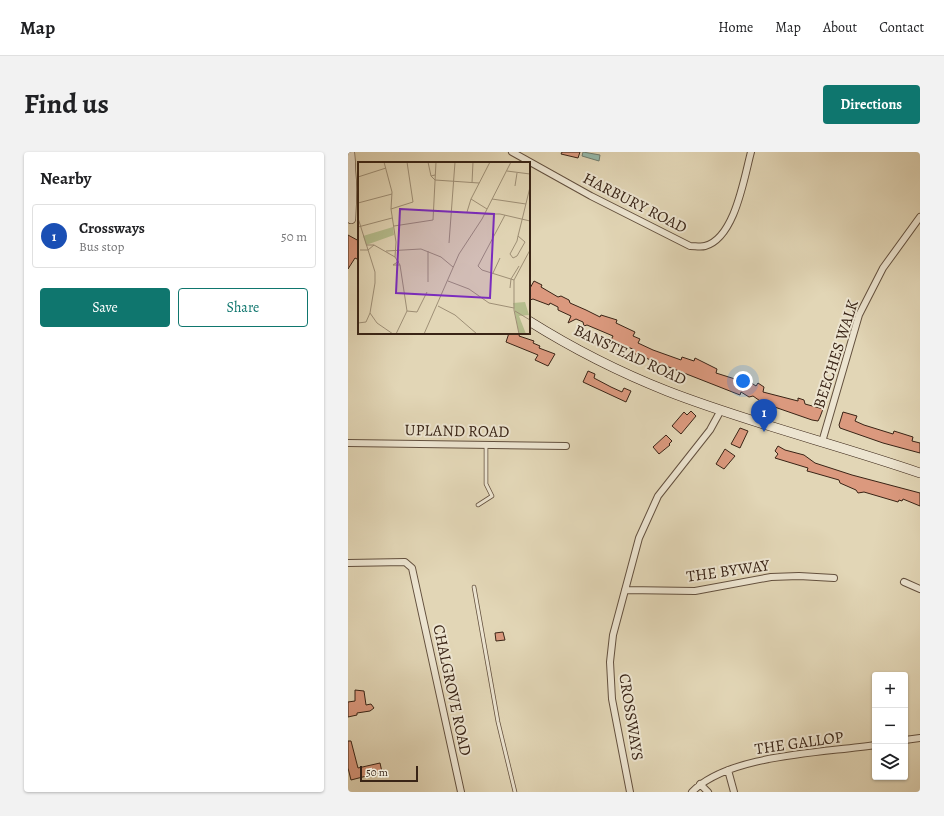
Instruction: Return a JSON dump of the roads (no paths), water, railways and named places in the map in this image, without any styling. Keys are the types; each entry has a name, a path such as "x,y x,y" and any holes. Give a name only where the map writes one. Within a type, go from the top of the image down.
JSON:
{"street":[{"path":"350,152 353,220"},
{"name":"HARBURY ROAD","path":"512,152 592,196 690,246 706,246 724,234 734,216 751,152"},
{"name":"BEECHES WALK","path":"822,442 859,315 883,268 920,217"},
{"name":"BANSTEAD ROAD","path":"530,322 620,370 667,391 721,410 920,474"},
{"name":"CROSSWAYS","path":"630,792 612,698 610,662 613,635 639,538 658,496 710,430 721,410"},
{"name":"UPLAND ROAD","path":"348,443 566,446"},
{"name":"CHALGROVE ROAD","path":"348,563 405,562 412,568 461,792"},
{"name":"THE BYWAY","path":"625,590 695,591 771,577 799,576 834,578"},
{"path":"904,582 920,589"},
{"path":"908,740 920,738"},
{"name":"THE GALLOP","path":"692,792 700,784 728,770 750,763 872,745"},
{"path":"728,770 734,792"},
{"path":"700,784 708,792"}],"lane":[{"path":"478,505 492,496 486,484 486,445"},
{"path":"474,587 498,722 515,792"}],"place":[{"name":"Crossways","path":"764,432"}]}
